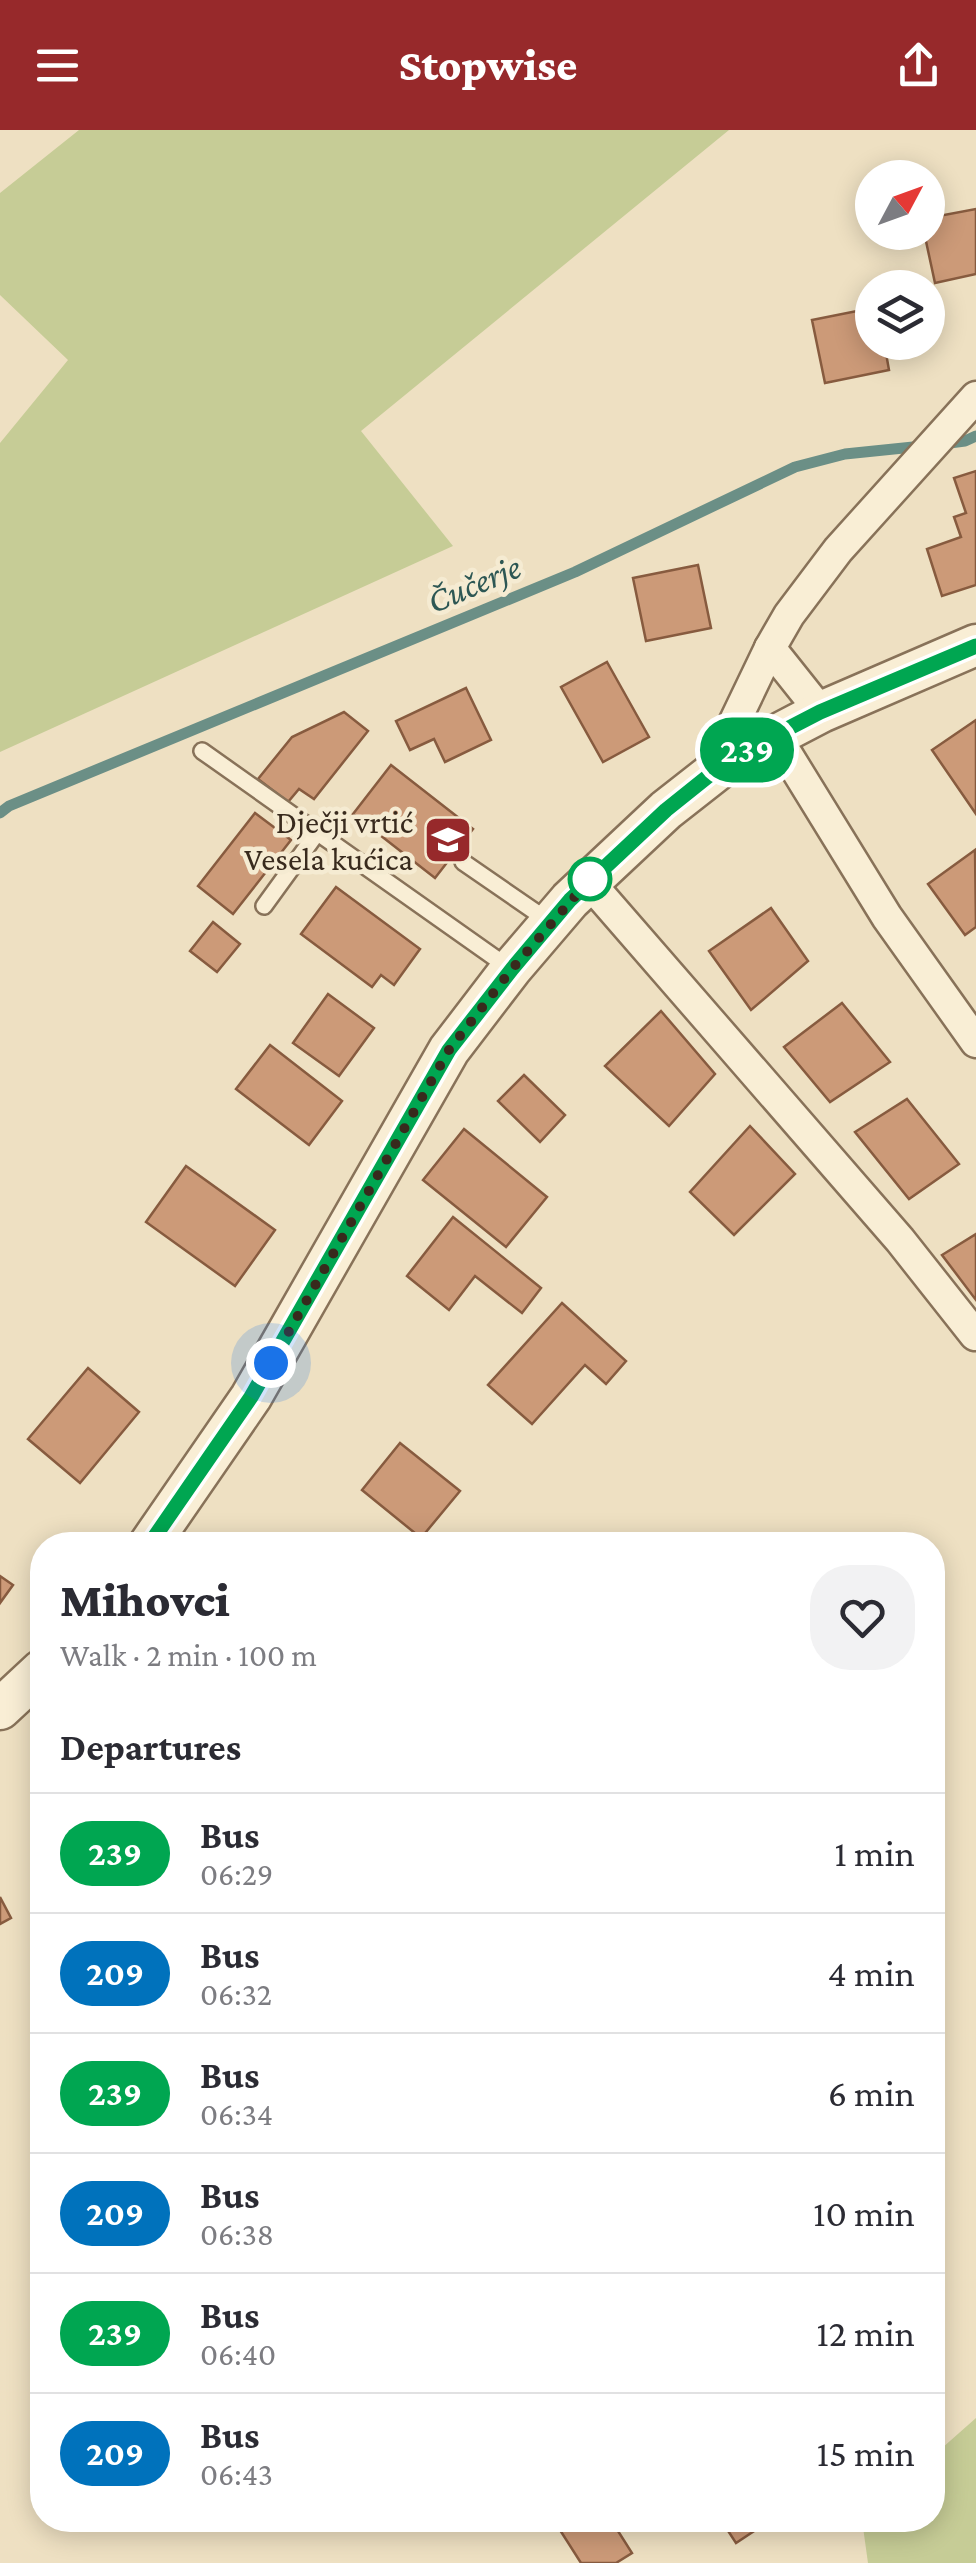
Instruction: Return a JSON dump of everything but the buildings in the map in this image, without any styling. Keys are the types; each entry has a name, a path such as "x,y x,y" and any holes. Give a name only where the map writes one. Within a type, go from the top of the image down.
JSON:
{"street":[{"path":"731,758 734,723 789,615 838,550 976,397"},
{"path":"158,1532 251,1397 449,1050 550,922 588,881 666,810 731,758 820,712 976,646"},
{"path":"770,648 820,712"},
{"path":"775,735 887,917 976,1042"},
{"path":"588,881 900,1240 974,1335"},
{"path":"0,1708 30,1681"}],"lane":[{"path":"202,751 512,969"},
{"path":"264,906 317,833"},
{"path":"464,862 550,922"}],"green space":[{"path":"79,130 729,130 361,431 453,546 0,752 0,443 68,360 0,295 0,193"},
{"path":"976,2418 976,2563 868,2563 864,2532 945,2532 945,2445"}],"waterway":[{"name":"Čučerje","path":"942,444 976,436"},
{"name":"Čučerje","path":"0,813 575,572 795,467 845,454 923,446"}],"bus line":[{"name":"239","path":"158,1532 251,1397 449,1050 570,900 666,810 731,758 820,712 976,646"}],"place":[{"name":"Dječji vrtić Vesela kućica","path":"448,840"}],"route":[{"path":"271,1363 449,1050 590,879"}]}
